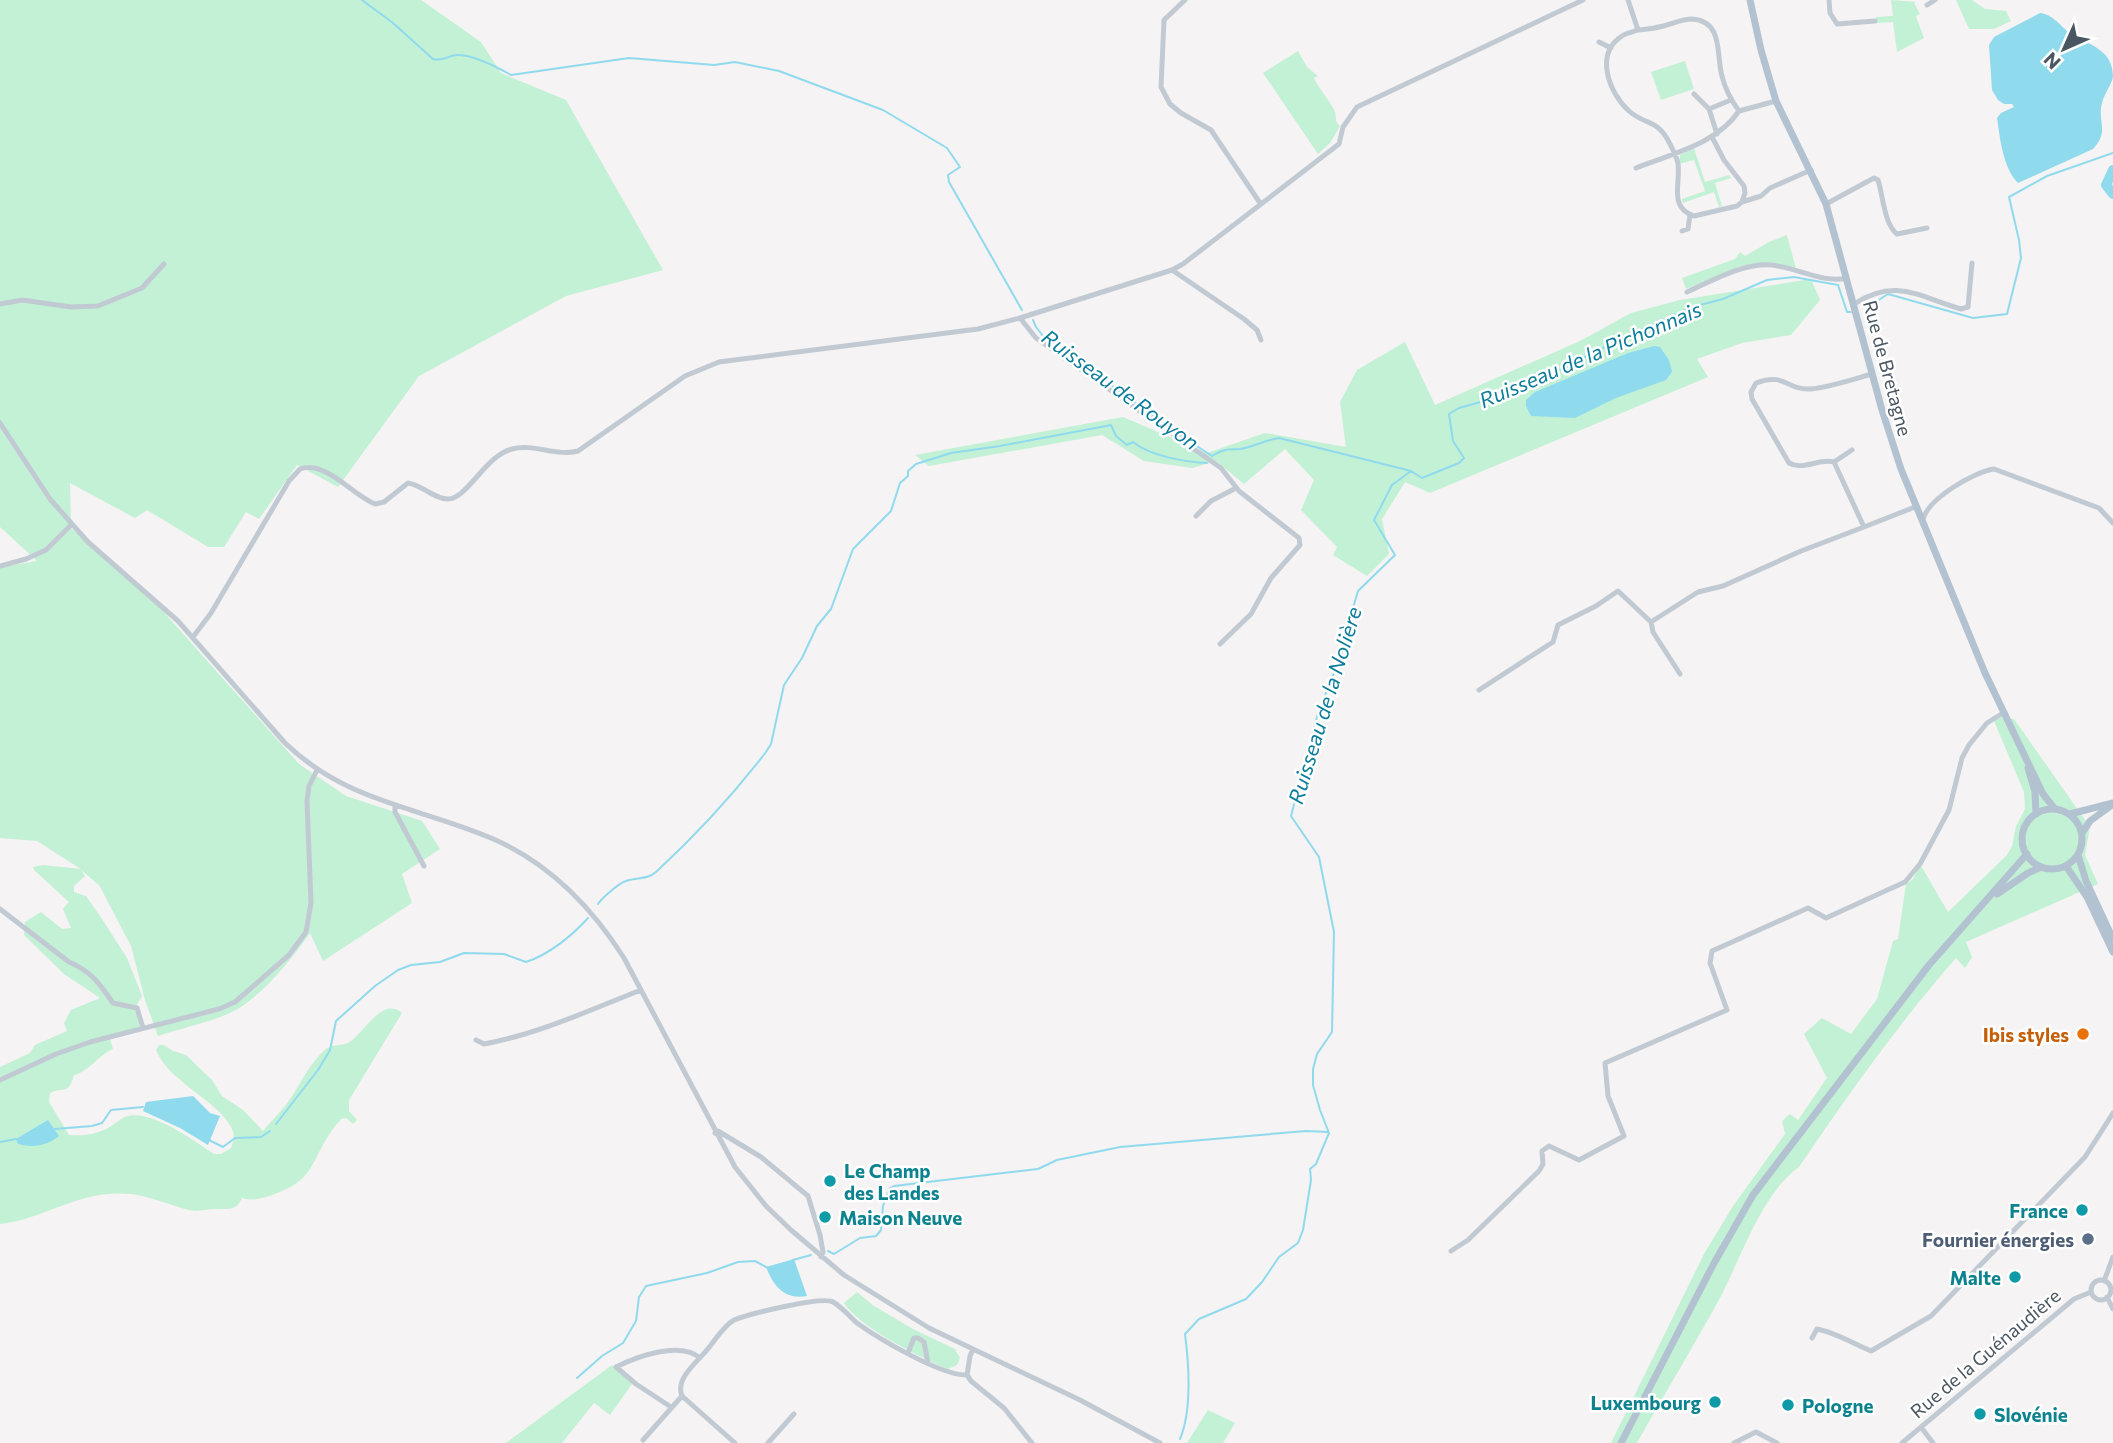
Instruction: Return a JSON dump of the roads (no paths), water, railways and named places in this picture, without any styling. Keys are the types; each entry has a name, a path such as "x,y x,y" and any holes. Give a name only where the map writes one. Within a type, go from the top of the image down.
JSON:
{"main road":[{"name":"Rue de Bretagne","path":"1750,0 1776,101 1826,204 1872,373 1915,508 2003,713 2043,794 2055,809"},
{"name":"Rue de Bretagne","path":"2016,738 2035,792 2036,814"},
{"path":"2070,814 2113,803"},
{"path":"2082,832 2090,821 2113,803"},
{"path":"1988,900 2028,873 2041,867 2057,869 2066,866 2078,855 2082,832 2070,814 2046,809 2029,819 2022,835 2027,854 2041,867"},
{"path":"1621,1443 1713,1265 1754,1195 1928,965 2027,854"},
{"path":"2078,855 2086,881 2113,939"},
{"path":"2066,866 2087,897 2113,952"}],"street":[{"path":"1185,0 1164,20 1161,87 1170,104 1211,130 1260,203"},
{"path":"193,637 211,613 289,481 296,471 303,467 323,471 374,504 384,502 405,484 411,483 439,497 450,499 463,492 482,469 501,453 518,448 564,454 578,451 685,376 719,362 966,331 1020,318 1172,270 1339,144 1343,127 1357,107 1583,0"},
{"path":"1628,0 1637,30"},
{"path":"1829,0 1830,13 1837,24 1875,21"},
{"path":"1927,5 1935,0"},
{"path":"1739,111 1731,100 1719,66 1719,44 1706,25 1694,19 1637,30 1622,36 1611,48 1605,67 1610,84 1618,99 1631,113 1661,129 1678,164 1677,195 1690,215 1700,217 1737,206 1811,170"},
{"path":"1599,42 1611,48"},
{"path":"1694,94 1709,109 1714,135 1730,170 1744,186 1742,202"},
{"path":"1709,109 1731,100"},
{"path":"1636,168 1714,135 1729,125 1739,111 1776,101"},
{"path":"1826,204 1874,178 1878,180 1889,223 1894,232 1927,228"},
{"path":"1682,231 1688,229 1690,215"},
{"path":"1854,304 1889,289 1961,309 1968,307 1972,263"},
{"path":"0,304 22,300 71,307 97,306 142,288 164,264"},
{"path":"1687,292 1733,272 1762,265 1774,265 1837,279 1847,278"},
{"path":"1172,270 1244,319 1257,330 1261,340"},
{"path":"1020,318 1036,338 1221,468 1236,488 1299,537 1301,543 1271,578 1251,614 1220,645"},
{"path":"1852,450 1834,462 1824,461 1799,466 1789,463 1752,399 1751,392 1753,386 1768,379 1779,379 1807,390 1872,373"},
{"path":"0,423 50,499 88,542 164,607 285,743 317,770 357,792 492,838 535,862 565,885 592,912 611,937 641,990 735,1167 766,1206 821,1257 895,1309 929,1328 1080,1400 1160,1443"},
{"path":"1834,462 1864,527"},
{"path":"1922,526 1924,513 1930,505 1968,479 1994,469 2099,508 2113,523"},
{"path":"1196,516 1215,498 1236,488"},
{"path":"1651,621 1698,592 1723,586 1915,508"},
{"path":"0,566 46,550 72,524"},
{"path":"1479,690 1552,642 1558,625 1597,606 1618,591 1651,621 1653,632 1680,674"},
{"path":"1451,1251 1468,1240 1539,1171 1543,1164 1542,1151 1549,1146 1579,1160 1624,1136 1608,1096 1605,1063 1727,1010 1710,962 1712,951 1808,908 1826,918 1905,882 1920,864 1949,810 1962,758 1969,745 1987,723 2003,713"},
{"path":"0,1080 56,1054 219,1009 235,1002 289,955 306,932 311,903 307,800 309,786 317,770"},
{"path":"395,806 395,811 424,866"},
{"path":"0,909 69,961 98,979 113,1003 136,1008 143,1028"},
{"path":"477,1040 484,1044 516,1036 641,990"},
{"path":"1812,1338 1817,1329 1843,1336 1871,1351 1931,1316 2085,1157 2113,1113"},
{"path":"715,1133 719,1130 740,1143 808,1196 820,1236 823,1252 821,1257"},
{"path":"2104,1281 2113,1257"},
{"path":"2104,1281 2095,1282 2091,1292 2097,1299 2107,1297"},
{"path":"2104,1281 2110,1290 2107,1297 2113,1310"},
{"name":"Rue de la Guénaudière","path":"1902,1443 2074,1299 2091,1292"},
{"path":"735,1443 682,1396 680,1385 733,1321 778,1308 825,1300 833,1302 859,1325 908,1353 950,1374 967,1375"},
{"path":"908,1353 914,1338 918,1338 924,1342 928,1363"},
{"path":"973,1349 967,1375 1004,1408 1032,1443"},
{"path":"671,1407 616,1367 658,1351 694,1352 700,1358"},
{"path":"643,1440 682,1396"},
{"path":"768,1443 794,1414"},
{"path":"1921,1427 1933,1443"},
{"path":"1734,1443 1756,1432 1777,1443"}],"water":[{"path":"2040,13 2053,18 2071,34 2099,49 2109,60 2113,77 2102,103 2101,137 2093,149 2018,183 2006,161 1997,118 2014,107 1998,100 1992,90 1989,45 1994,37"},
{"path":"1660,347 1669,360 1672,372 1666,380 1616,398 1575,418 1531,416 1526,400 1535,392 1628,353"},
{"path":"193,1096 210,1113 220,1116 208,1145 143,1111 146,1102"},
{"path":"48,1120 59,1136 40,1145 18,1144 16,1139"},
{"path":"794,1259 807,1296 786,1294 773,1281 766,1267"}],"waterway":[{"name":"Ruisseau de Rouyon","path":"362,0 393,23 433,59 441,60 456,55 473,57 511,75 629,58 714,65 735,62 779,71 883,110 947,148 960,167 948,175 949,182 1022,310"},
{"name":"Ruisseau de la Pichonnais","path":"1868,307 1888,294 1973,318 2007,314 2021,258 2009,197 2047,176 2113,153"},
{"path":"2113,170 2106,185 2113,194"},
{"name":"Ruisseau de la Pichonnais","path":"1033,320 1043,336 1212,456 1279,438 1411,471 1422,478 1459,463 1464,458 1453,441 1449,414 1552,374 1692,307 1723,299 1767,280 1794,277 1838,285 1847,312 1851,312"},
{"name":"Ruisseau de la Pichonnais","path":"598,904 623,882 656,872 714,814 766,752 771,744 784,685 802,658 817,626 831,609 853,549 891,511 900,483 916,464 951,453 1111,425 1116,436 1127,445 1133,442 1158,455 1207,463"},
{"name":"Ruisseau de la Nolière","path":"1180,1439 1188,1401 1185,1334 1199,1319 1246,1299 1279,1257 1298,1243 1303,1230 1311,1180 1310,1169 1316,1164 1329,1133 1313,1085 1313,1069 1317,1054 1332,1032 1334,932 1319,857 1291,816 1318,713 1345,645 1358,591 1395,555 1374,520 1392,485 1411,471"},
{"name":"Ruisseau de la Pichonnais","path":"276,1124 330,1050 336,1021 375,986 398,970 411,965 440,962 464,953 504,954 526,962 559,944 588,918"},
{"name":"Ruisseau de la Pichonnais","path":"55,1129 92,1126 102,1123 111,1110 143,1107"},
{"name":"Ruisseau de la Pichonnais","path":"207,1139 223,1147 235,1138 261,1137 270,1131"},
{"path":"828,1251 834,1254 860,1238 876,1236 881,1230 883,1206 889,1189 894,1186 1038,1169 1057,1160 1120,1147 1306,1131 1328,1132"},
{"name":"Ruisseau de la Pichonnais","path":"0,1142 16,1139"},
{"path":"793,1260 811,1255"},
{"path":"577,1378 602,1356 623,1343 636,1321 639,1297 646,1286 707,1273 738,1262 755,1261 768,1268"}],"place":[{"name":"Ibis styles","path":"2083,1034"},
{"name":"Le Champ des Landes","path":"830,1181"},
{"name":"France","path":"2082,1210"},
{"name":"Maison Neuve","path":"825,1217"},
{"name":"Fournier énergies","path":"2088,1239"},
{"name":"Malte","path":"2015,1277"},
{"name":"Luxembourg","path":"1715,1402"},
{"name":"Pologne","path":"1788,1405"},
{"name":"Slovénie","path":"1980,1414"}]}
